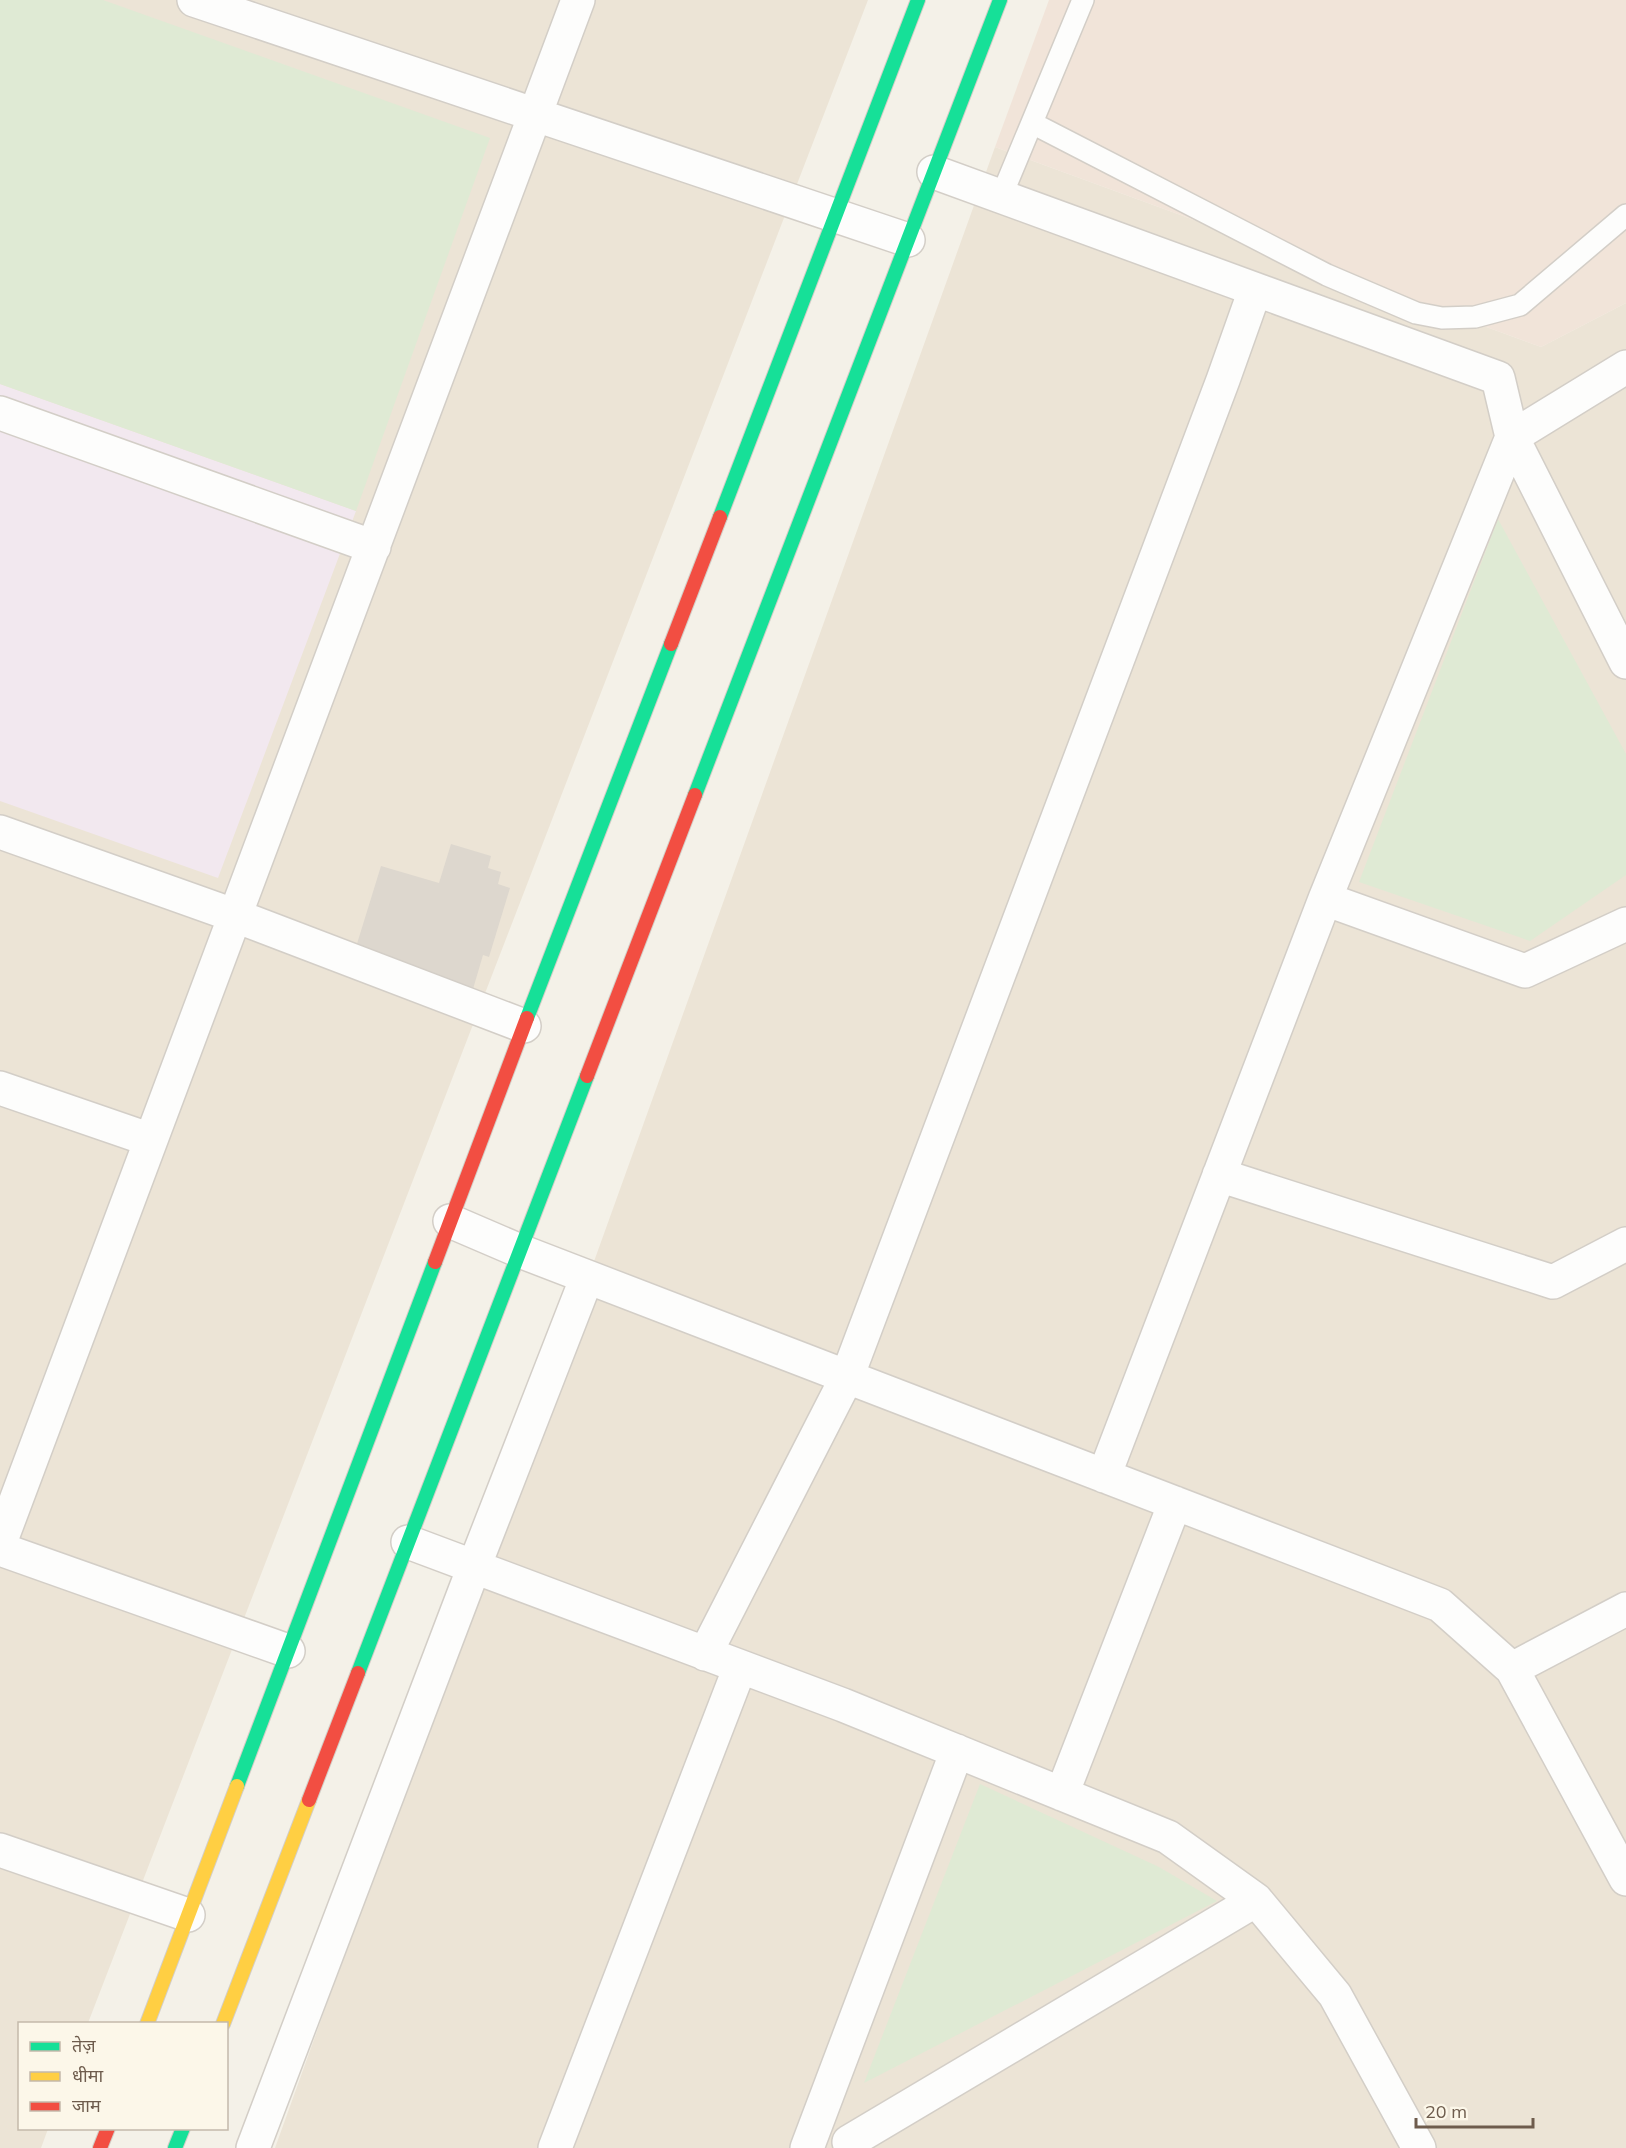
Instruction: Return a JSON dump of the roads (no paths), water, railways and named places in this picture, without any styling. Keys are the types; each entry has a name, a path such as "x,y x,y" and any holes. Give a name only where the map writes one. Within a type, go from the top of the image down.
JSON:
{"street":[{"path":"194,0 908,240"},
{"path":"0,1543 578,0"},
{"path":"148,2022 524,1026 918,0"},
{"path":"224,2022 1000,0"},
{"path":"934,172 1498,378 1512,437 1626,662"},
{"path":"705,1654 847,1377 1255,290"},
{"path":"1104,1476 1325,899 1512,437 1626,367"},
{"path":"0,413 374,547"},
{"path":"0,832 236,916 524,1026"},
{"path":"1325,899 1525,971 1626,924"},
{"path":"0,1089 151,1140"},
{"path":"1220,1175 1553,1282 1626,1244"},
{"path":"450,1221 586,1277 1440,1605 1512,1669 1626,1879"},
{"path":"253,2148 586,1277"},
{"path":"1062,1794 1175,1503"},
{"path":"408,1542 957,1751 1168,1837 1256,1900 1335,1995 1414,2146"},
{"path":"0,1549 288,1651"},
{"path":"1512,1669 1626,1609"},
{"path":"555,2148 740,1667"},
{"path":"957,1751 812,2135 850,2145 1256,1900"},
{"path":"0,1850 188,1915"},
{"path":"100,2148 107,2130"},
{"path":"175,2148 182,2130"}],"lane":[{"path":"1001,197 1083,0"},
{"path":"1032,123 1327,275 1416,313 1442,318 1475,317 1520,305 1626,215"}]}
